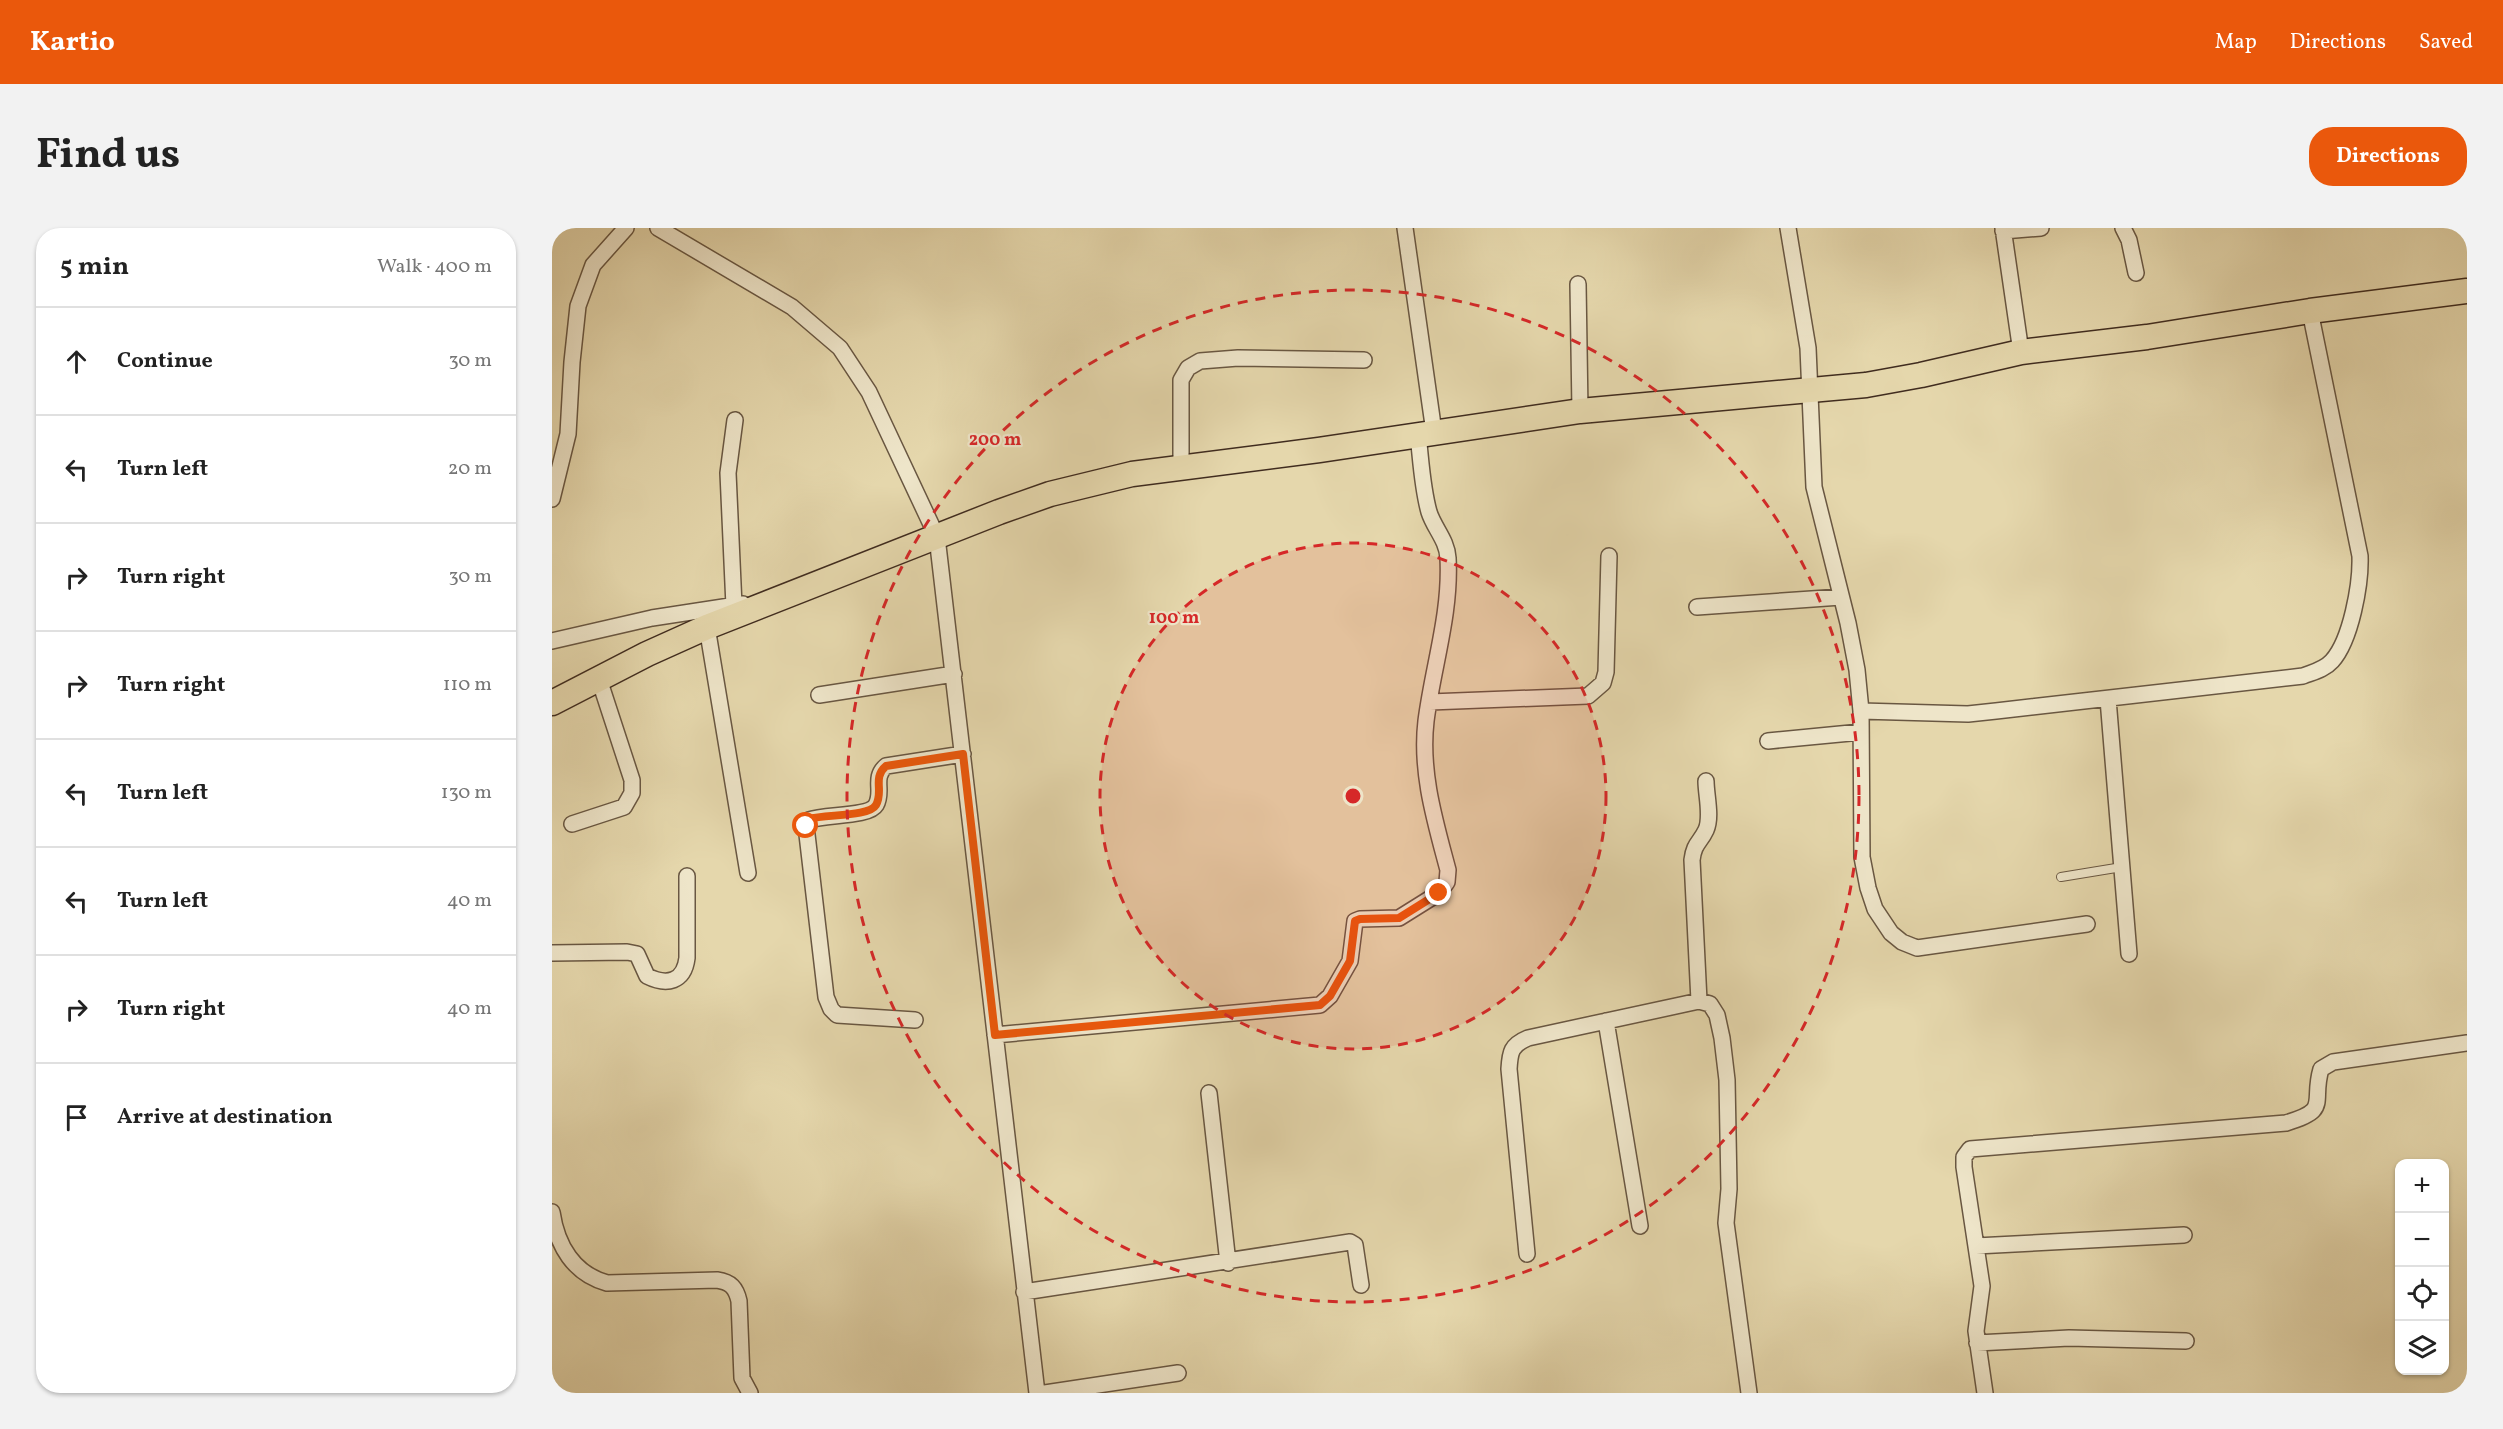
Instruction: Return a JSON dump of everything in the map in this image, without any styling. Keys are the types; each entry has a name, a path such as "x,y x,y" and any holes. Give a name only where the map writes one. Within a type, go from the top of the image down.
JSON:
{"highway":[{"path":"552,703 707,627 785,596 1050,494 1132,474 1319,450 1580,411 1810,392 1921,375 2021,352 2146,337 2310,311 2467,291"}],"street":[{"path":"552,499 568,434 578,306 593,265 626,228"},
{"path":"658,228 792,307 840,348 869,392 937,537 1037,1393"},
{"path":"995,1035 1320,1005 1326,1001 1350,961 1355,921 1399,918 1439,893 1447,882 1449,870 1429,794 1426,770 1426,722 1446,619 1448,555 1446,543 1430,515 1426,434 1405,228"},
{"path":"1788,228 1808,348 1814,487 1857,670 1861,711 1862,857 1875,909 1891,933 1902,942 1917,948 2087,924"},
{"path":"2021,352 2003,229 2040,228"},
{"path":"2123,228 2129,240 2136,273"},
{"path":"1578,284 1580,411"},
{"path":"1861,711 1968,714 2108,699 2303,676 2321,670 2333,660 2343,643 2361,576 2360,556 2310,311"},
{"path":"1181,466 1181,380 1188,368 1200,361 1238,358 1364,360"},
{"path":"734,606 728,473 735,420"},
{"path":"1430,702 1566,698 1588,696 1598,690 1606,672 1609,556"},
{"path":"552,641 652,618 785,596"},
{"path":"1697,607 1841,597"},
{"path":"707,627 747,873"},
{"path":"819,695 954,674"},
{"path":"572,824 624,807 632,793 632,780 599,679"},
{"path":"2108,699 2129,954"},
{"path":"1768,741 1861,732"},
{"path":"915,1020 843,1017 831,1009 826,997 806,826 809,819 822,815 869,811 876,806 879,797 877,781 880,771 886,766 963,754"},
{"path":"1699,1001 1692,860 1694,847 1705,832 1708,823 1706,781"},
{"path":"552,953 627,952 637,954 647,976 664,982 674,981 681,977 686,969 687,876"},
{"path":"1527,1254 1509,1070 1510,1051 1516,1043 1528,1038 1699,1001 1710,1004 1718,1015 1727,1080 1729,1189 1726,1223 1749,1393"},
{"path":"1606,1021 1640,1226"},
{"path":"1985,1393 1977,1342 1977,1318 1982,1286 1964,1167 1964,1158 1970,1149 2286,1123 2305,1118 2315,1110 2320,1097 2317,1081 2321,1069 2333,1062 2467,1043"},
{"path":"1209,1093 1228,1263"},
{"path":"552,1212 554,1226 564,1250 576,1267 591,1278 607,1283 717,1280 729,1282 737,1291 739,1301 741,1378 750,1393"},
{"path":"1976,1245 2184,1235"},
{"path":"1024,1292 1228,1263 1350,1242 1355,1245 1357,1251 1361,1285"},
{"path":"1977,1342 2068,1338 2186,1341"},
{"path":"1045,1393 1178,1373"}],"lane":[{"path":"2061,877 2122,867"}],"route":[{"path":"806,826 809,819 822,815 861,813 876,806 879,797 877,781 880,771 886,766 963,754 995,1035 1320,1005 1330,996 1350,961 1353,952 1355,921 1399,918 1439,893"}]}
